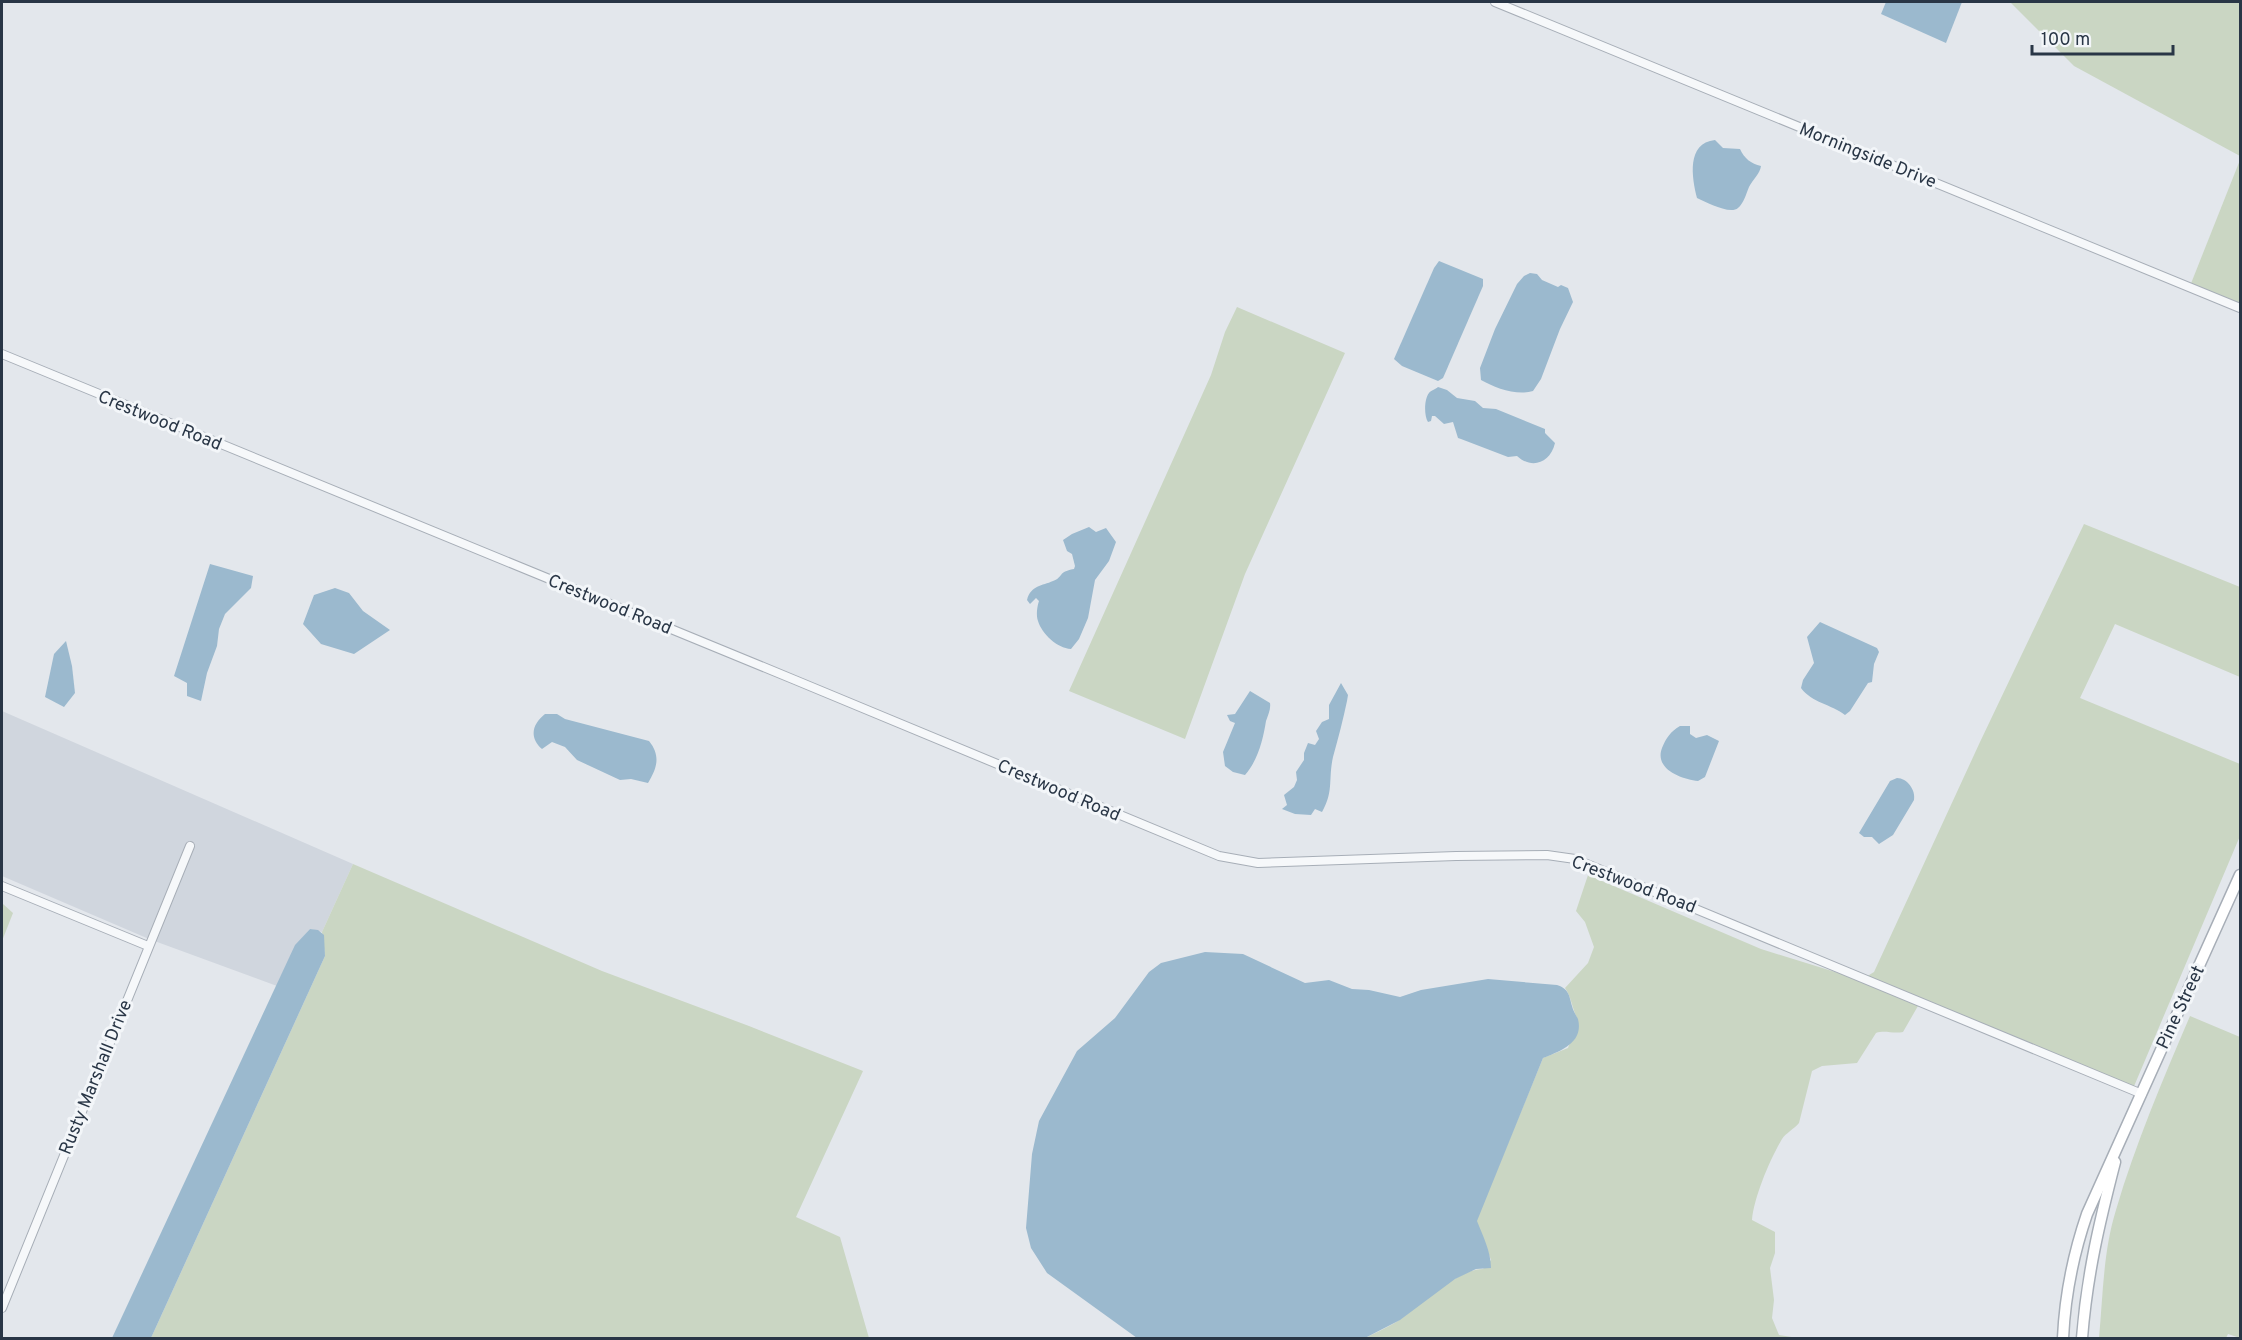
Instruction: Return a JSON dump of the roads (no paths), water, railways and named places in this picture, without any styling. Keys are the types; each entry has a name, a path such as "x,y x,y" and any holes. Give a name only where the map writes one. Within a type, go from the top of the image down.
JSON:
{"main road":[{"name":"Pine Street","path":"2063,1338 2068,1286 2076,1247 2090,1205 2241,875"},
{"name":"Pine Street","path":"2082,1338 2086,1288 2093,1251 2122,1139"}],"street":[{"name":"Morningside Drive","path":"1495,2 2241,308"},
{"name":"Crestwood Road","path":"2,354 1219,856 1258,863 1456,856 1547,855 1575,859 2142,1094"},
{"name":"Rusty Marshall Drive","path":"2,1308 190,846"},
{"path":"2,886 148,946"}],"water":[{"path":"1886,2 1962,2 1946,43 1881,14"},
{"path":"1715,140 1723,148 1740,149 1748,160 1761,166 1742,204 1734,210 1718,207 1697,198 1693,172 1695,154 1706,143"},
{"path":"1439,261 1483,279 1483,286 1443,378 1438,381 1402,366 1394,359"},
{"path":"1530,273 1537,274 1542,280 1558,287 1561,285 1568,288 1573,302 1541,379 1533,391 1520,393 1499,388 1481,380 1480,368 1495,329 1517,284"},
{"path":"1438,387 1447,390 1457,398 1475,401 1483,408 1496,409 1545,429 1545,433 1555,443 1553,450 1544,460 1528,462 1517,456 1508,457 1458,438 1453,422 1444,424 1432,416 1431,421 1428,422 1425,412 1426,399 1430,392"},
{"path":"1089,527 1096,532 1106,528 1116,542 1109,561 1095,580 1088,618 1079,639 1071,649 1060,646 1047,635 1037,619 1039,601 1036,598 1030,604 1027,600 1031,591 1037,587 1074,569 1072,554 1067,551 1063,540"},
{"path":"210,564 253,576 251,588 225,614 201,701 187,696 187,683 174,676"},
{"path":"335,588 349,593 363,611 390,630 354,654 321,644 303,624 314,595"},
{"path":"1820,622 1877,648 1879,652 1874,664 1872,682 1868,683 1845,715 1811,697 1801,688 1803,680 1814,663 1807,637"},
{"path":"66,641 75,693 64,707 45,697 54,654"},
{"path":"1341,683 1348,695 1333,757 1326,805 1322,812 1315,809 1311,815 1295,814 1282,809 1287,805 1284,795 1294,787 1297,780 1296,772 1304,760 1308,743 1315,745 1319,739 1316,731 1322,722 1329,719 1329,705"},
{"path":"1250,691 1270,703 1270,708 1259,750 1245,775 1233,772 1225,766 1223,752 1235,723 1230,721 1227,715 1235,714"},
{"path":"545,714 557,714 565,719 649,741 655,752 656,762 648,783 631,779 620,780 577,760 565,747 552,742 542,749 535,740 534,731 537,722"},
{"path":"1680,726 1690,726 1690,734 1696,738 1707,735 1719,741 1705,777 1698,781 1671,772 1662,762 1662,748 1665,741"},
{"path":"1897,778 1910,785 1914,792 1914,800 1893,835 1879,844 1872,837 1864,837 1859,833 1890,781"},
{"path":"310,929 318,930 324,935 325,956 151,1338 112,1338 295,945"},
{"path":"1205,952 1243,954 1305,983 1329,980 1352,989 1369,990 1400,997 1421,990 1488,979 1557,985 1566,991 1578,1019 1577,1034 1569,1045 1543,1058 1477,1221 1488,1250 1491,1268 1476,1269 1455,1279 1400,1320 1365,1338 1137,1338 1047,1273 1031,1248 1026,1228 1032,1154 1039,1121 1077,1051 1115,1018 1149,972 1161,963"}]}
